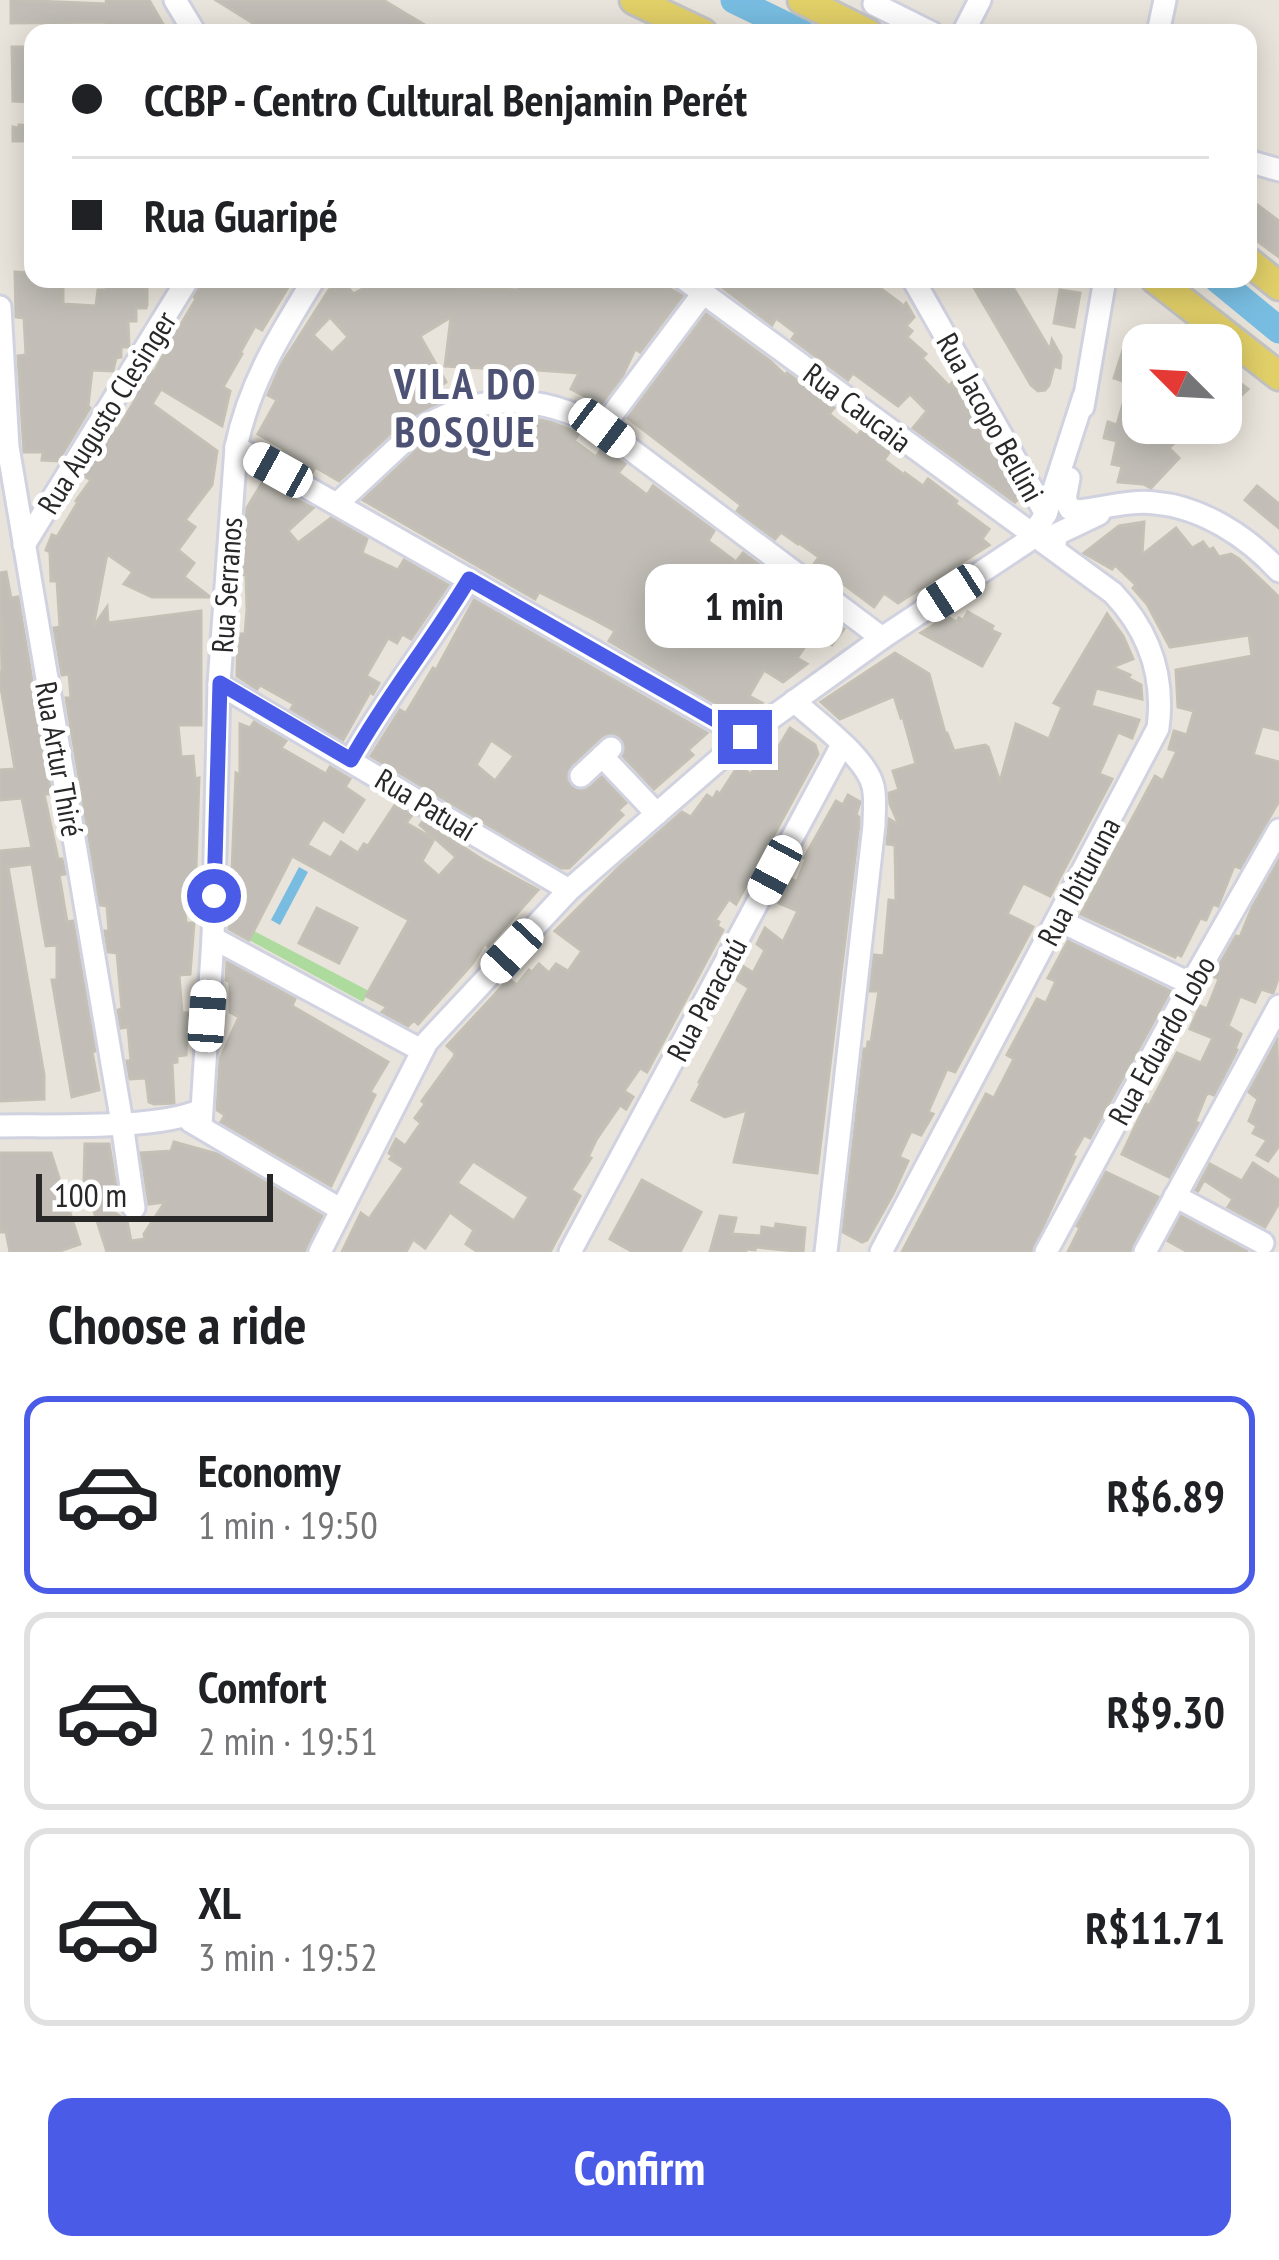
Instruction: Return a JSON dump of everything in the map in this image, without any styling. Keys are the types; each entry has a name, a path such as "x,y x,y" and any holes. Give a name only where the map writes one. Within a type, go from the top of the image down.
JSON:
{"main road":[{"path":"634,0 684,24"},
{"path":"802,0 850,24"},
{"path":"1167,288 1279,376"}],"street":[{"path":"874,4 914,24"},
{"name":"Rua Augusto Clesinger","path":"23,545 182,288"},
{"name":"Rua Serranos","path":"195,1118 213,938 220,683 236,447 261,368 309,288"},
{"name":"Rua Caucaia","path":"698,288 951,477 1049,518"},
{"name":"Rua Jacopo Bellini","path":"918,288 1049,518 1092,517"},
{"path":"320,1252 421,1050 569,890 745,737 882,638 1019,548 1065,499 1103,288"},
{"path":"602,428 704,292"},
{"name":"Rua Artur Thiré","path":"0,308 8,447 134,1208"},
{"path":"338,504 427,423 466,408 542,402 602,428 882,638"},
{"path":"236,447 745,737"},
{"path":"1049,518 1152,502 1192,512 1233,532 1261,551 1279,571"},
{"path":"1054,548 1057,534 1116,506"},
{"name":"Rua Ibituruna","path":"881,1252 1158,728 1160,698 1153,653 1132,613 1113,592 1054,548 1049,518"},
{"path":"351,760 469,579"},
{"name":"Rua Patuaí","path":"220,683 569,890"},
{"path":"794,701 865,767 873,786 874,825 826,1252"},
{"name":"Rua Paracatú","path":"570,1252 842,745"},
{"path":"581,776 607,752 658,814"},
{"name":"Rua Eduardo Lobo","path":"1046,1252 1279,830"},
{"path":"1058,920 1191,984"},
{"path":"213,938 421,1050"},
{"path":"1145,1252 1279,1006"},
{"path":"0,1126 195,1118 340,1209"},
{"path":"1175,1196 1272,1245"}],"green space":[{"path":"254,931 369,991 363,1002 249,940"}],"water":[{"path":"299,867 308,872 280,925 271,920"}],"building":[{"path":"11,0 107,4 106,0 149,0 163,24 106,22 11,23"},
{"path":"216,0 383,0 423,24 255,24"},
{"path":"12,47 24,47 24,102 13,101"},
{"path":"24,125 24,141 13,141 13,127"},
{"path":"1257,205 1279,221 1279,257 1257,241"},
{"path":"15,272 24,272 24,288 63,288 63,304 96,306 98,290 147,288 146,308 136,308 136,321 128,321 129,347 121,347 113,371 92,370 90,408 58,461 42,460 43,452 24,452 18,356 26,355 24,318 16,317"},
{"path":"198,288 288,288 262,330 255,326 223,387 230,391 222,426 161,389 152,404 217,451 212,485 185,520 195,527 178,550 194,563 184,577 210,597 152,597 124,584 133,572 107,554 93,627 107,607 108,623 201,611 201,725 178,725 181,757 193,756 195,779 199,778 195,898 184,900 186,923 194,923 190,974 179,975 182,1013 188,1013 186,1055 172,1063 174,1103 154,1104 149,1102 146,1078 130,1079 128,1027 121,1028 118,1010 122,1009 117,953 108,952 107,906 100,905 66,698 71,698 69,674 62,675 54,628 60,627 57,581 51,581 50,552 46,550 91,480 84,476 114,428 117,430 149,370 154,372"},
{"path":"349,288 353,294 365,288 669,288 682,296 640,352 635,349 601,404 571,389 579,373 523,369 523,387 499,387 501,369 445,366 451,317 420,336 446,382 437,388 445,400 403,422 339,481 315,467 312,473 258,434 277,400 268,395 281,365 329,290","holes":["330,317 348,337 332,353 313,335"]},
{"path":"723,288 880,288 906,303 914,317 906,326 912,331 907,337 949,386 952,383 1020,498 1015,502 913,428 927,411 910,394 898,406 853,373 848,380 792,339 796,333 776,318 772,325"},
{"path":"974,288 1013,288 1050,350 1052,340 1061,356 1060,368 1054,366 1045,390 1031,385"},
{"path":"1060,290 1080,293 1074,327 1054,323"},
{"path":"706,314 834,408 829,414 857,436 863,429 890,451 884,460 904,475 923,486 928,479 957,501 989,529 982,539 989,545 898,603 884,593 874,607 830,574 827,578 812,567 819,557 781,532 775,539 737,511 741,505 628,418"},
{"path":"1122,353 1122,381 1114,378"},
{"path":"1122,408 1122,444 1173,444 1169,448 1179,458 1151,488 1118,482 1122,466 1112,464 1117,441 1104,438 1108,422 1117,425"},
{"path":"523,417 579,433 574,441 596,457 602,448 625,464 618,473 647,495 653,486 714,531 708,541 736,562 743,553 780,580 773,590 821,624 797,658 807,664 783,682 764,670 749,696 762,703 739,717 609,641 615,631 539,592 535,599 363,500 436,437 444,442 450,430 458,434 462,427 466,430 470,423 481,420 503,431 508,421 518,427"},
{"path":"262,483 313,508 288,531 298,543 331,518 367,539 362,553 398,570 404,560 448,585 411,639 402,634 397,643 388,638 366,676 379,683 343,740 291,709 294,704 237,676 238,634 245,634 247,610 246,575 242,574 247,508"},
{"path":"1257,486 1279,504 1279,528 1245,500"},
{"path":"1144,522 1142,555 1176,528 1192,548 1203,542 1219,557 1231,554 1239,559 1279,597 1279,730 1262,726 1253,755 1279,762 1279,801 1240,868 1234,866 1218,906 1213,904 1206,920 1200,918 1181,956 1175,957 1081,914 1155,776 1163,781 1177,751 1169,749 1174,731 1187,735 1194,711 1178,707 1176,670 1252,656 1249,635 1170,647 1133,588 1136,585 1115,565 1112,569 1084,553 1119,526"},
{"path":"6,572 11,598 18,597 51,794 44,794 65,874 59,875 67,922 73,921 95,1051 99,1090 72,1097 52,980 57,980 57,945 46,946 32,864 8,867 44,1075 44,1099 0,1101 1,851 32,848 22,798 0,800 0,770 15,769 0,682 0,573"},
{"path":"474,600 707,733 688,750 693,755 654,789 623,756 625,744 614,733 602,736 571,765 566,778 571,787 585,790 602,777 626,803 618,810 623,815 569,868 561,868 371,756 400,710 406,713 433,668 436,670","holes":["491,740 514,756 495,781 476,765"]},
{"path":"968,612 1000,634 982,666 921,633 947,617 963,620"},
{"path":"1107,614 1133,659 1112,667 1141,685 1142,699 1096,688 1091,706 1139,720 1132,738 1118,732 1099,774 1112,779 1050,896 1023,883 1007,914 1033,927 955,1072 947,1069 921,1135 911,1131 899,1157 908,1161 862,1242 843,1232 864,1049 871,1042 879,991 870,991 874,955 884,956 889,900 896,901 895,845 887,844 889,819 899,825 889,793 899,790 893,771 916,764 894,696 840,719 821,702 895,653 929,674 954,751 988,747 1000,782 1016,724 1049,739 1062,707 1054,703"},
{"path":"828,617 844,629 832,645 816,633"},
{"path":"254,722 286,741 281,748 326,774 330,767 350,779 345,787 364,800 343,832 323,819 307,845 331,858 341,842 358,853 364,844 368,846 395,805 412,815 406,823 434,839 422,861 439,876 456,857 420,825 423,821 538,890 488,946 485,943 418,1024 414,1020 408,1026 382,1012 387,1007 366,996 409,920 292,856 249,940 229,929 236,873 232,871 240,724 250,728"},
{"path":"790,728 815,745 818,754 736,904 729,899 715,920 723,930 647,1072 640,1068 624,1091 633,1097 626,1109 620,1105 596,1140 571,1190 580,1196 550,1252 478,1252 466,1244 474,1230 450,1212 425,1248 413,1239 406,1252 342,1252 361,1213 369,1219 404,1168 389,1153 396,1139 405,1146 421,1123 415,1118 425,1104 422,1101 454,1057 447,1046 509,979 517,985 539,964 549,973 556,964 568,971 582,951 555,931 682,812 691,817 707,795 713,799 720,794 738,766 751,774 760,759 779,746","holes":["473,1161 529,1197 514,1221 457,1183"]},
{"path":"848,795 860,802 859,824 817,1173 734,1162 747,1110 725,1117 692,1100 749,988 737,980 744,967 753,973 765,950 757,944 765,928 783,942 798,911 779,903 792,879 797,882 804,858 836,801 843,805"},
{"path":"1279,860 1279,976 1273,993 1261,989 1255,1002 1240,996 1228,1026 1241,1034 1237,1050 1214,1095 1206,1095 1198,1123 1169,1177 1122,1154 1177,1053 1201,1063 1213,1038 1190,1029 1200,1006 1207,1009 1219,979 1213,976 1236,936 1240,937"},
{"path":"317,908 357,928 339,963 299,943"},
{"path":"1068,941 1170,991 1090,1138 1084,1135 1072,1156 1031,1252 902,1252 986,1094 994,1098 1014,1059 1007,1055 1037,999 1046,1003 1056,981 1048,978"},
{"path":"227,962 295,999 292,1006 388,1062 370,1092 375,1095 331,1186 221,1122 225,1115 217,1110 220,1059 239,1017 230,1012"},
{"path":"1277,1041 1279,1146 1268,1161 1257,1155 1267,1140 1253,1133 1257,1126 1249,1121 1258,1099 1249,1092"},
{"path":"174,1142 217,1154 322,1216 304,1252 107,1252 84,1180 85,1144 109,1144 119,1206 106,1207 127,1221 131,1241 145,1239 165,1202 149,1204 141,1153 171,1151"},
{"path":"0,1153 51,1153 80,1244 57,1252 10,1252 6,1232 0,1232"},
{"path":"1253,1163 1279,1180 1279,1203 1265,1227 1228,1207 1233,1199 1204,1180 1196,1190 1210,1164 1242,1181"},
{"path":"1106,1172 1158,1197 1130,1252 1068,1252 1077,1226"},
{"path":"642,1180 701,1212 680,1252 633,1252 610,1239"},
{"path":"720,1216 736,1218 732,1234 761,1236 762,1227 775,1229 776,1224 805,1228 803,1252 756,1247 746,1252 710,1252"},
{"path":"1181,1216 1248,1252 1188,1252 1168,1241"}],"waterway":[{"path":"734,0 783,24"},
{"path":"1228,288 1279,330"}],"district":[{"name":"VILA DO BOSQUE","path":"466,408"}],"route":[{"path":"214,896 220,683 351,760 469,579 745,737"}]}
